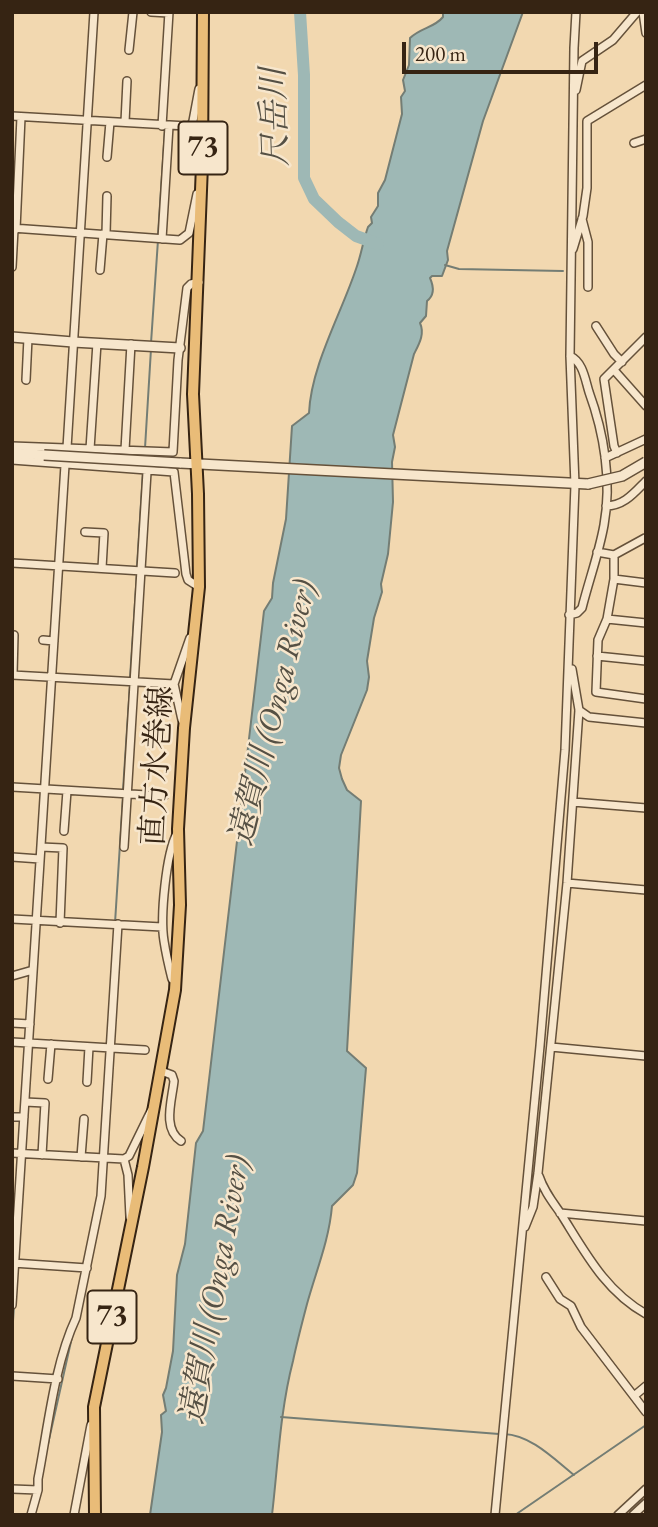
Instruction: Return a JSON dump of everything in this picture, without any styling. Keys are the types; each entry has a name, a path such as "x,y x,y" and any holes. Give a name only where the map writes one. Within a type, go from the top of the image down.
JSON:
{"main road":[{"name":"直方水巻線","path":"95,1515 94,1408 175,990 180,905 178,829 184,728 199,587 200,465 193,394 202,187 203,13"}],"street":[{"path":"69,448 94,12"},
{"path":"129,50 133,12"},
{"path":"151,12 169,13 160,238"},
{"path":"495,1515 523,1235 564,763 570,652 569,615 575,485 570,356 576,12"},
{"path":"573,97 582,61 613,40 640,12"},
{"path":"640,12 646,33"},
{"path":"12,116 165,126 191,125 204,78"},
{"path":"125,122 127,81"},
{"path":"571,255 582,219 587,188 586,121 646,86"},
{"path":"12,267 21,117"},
{"path":"107,157 110,122"},
{"path":"634,143 646,139"},
{"path":"14,229 180,240 189,233 196,198 202,187"},
{"path":"100,270 107,196"},
{"path":"582,219 588,242 588,287"},
{"path":"12,446 173,452 187,288 199,282"},
{"path":"596,326 614,355 622,362"},
{"path":"12,337 180,348"},
{"path":"617,453 604,379 646,337"},
{"path":"26,380 28,338"},
{"path":"90,449 97,343"},
{"path":"125,450 131,344"},
{"path":"569,615 582,608 606,506 605,458 594,405 580,364 570,356"},
{"path":"614,370 642,395 646,406"},
{"path":"605,458 646,439"},
{"path":"12,453 575,485 622,476 646,463"},
{"path":"12,460 174,472 186,574 188,580 199,587"},
{"path":"12,1305 15,1222 27,1102 40,859 54,678 54,641 68,465"},
{"path":"124,847 124,794 145,471"},
{"path":"606,506 627,500 646,481"},
{"path":"85,532 104,533 102,568"},
{"path":"597,552 614,555 645,538"},
{"path":"614,555 614,579 607,619 598,640 596,692 646,699"},
{"path":"12,564 175,573"},
{"path":"614,579 646,583"},
{"path":"607,619 646,623"},
{"path":"184,728 174,684 194,627"},
{"path":"12,635 12,675 174,684"},
{"path":"43,640 54,641"},
{"path":"523,1235 533,1208 538,1172 567,883 579,710 570,652"},
{"path":"597,656 646,661"},
{"path":"579,710 589,717 646,723"},
{"path":"12,787 164,796"},
{"path":"64,831 67,791"},
{"path":"573,802 646,808"},
{"path":"175,990 162,927 173,840 178,829"},
{"path":"43,847 64,848 60,923"},
{"path":"12,857 40,859"},
{"path":"567,883 646,890"},
{"path":"12,919 162,927"},
{"path":"31,1515 58,1379 76,1318 84,1268 101,1196 116,924"},
{"path":"12,976 33,970"},
{"path":"12,1023 30,1024"},
{"path":"12,1042 145,1050"},
{"path":"48,1079 51,1044"},
{"path":"87,1082 89,1047"},
{"path":"551,1047 646,1056"},
{"path":"161,1071 172,1075 174,1081 170,1122 173,1134 181,1140"},
{"path":"27,1102 45,1103 42,1155"},
{"path":"12,1153 124,1159 129,1156 154,1105"},
{"path":"12,1117 24,1117"},
{"path":"81,1157 84,1119"},
{"path":"124,1159 128,1175 130,1227"},
{"path":"538,1172 542,1186 596,1270 607,1284 646,1314"},
{"path":"560,1213 646,1221"},
{"path":"15,1263 84,1268"},
{"path":"546,1277 560,1299 571,1306 581,1327 646,1412"},
{"path":"12,1376 58,1379"},
{"path":"634,1396 646,1385"},
{"path":"74,1515 94,1408"},
{"path":"12,1489 38,1490"},
{"path":"618,1515 646,1489"},
{"path":"633,1515 646,1503"}],"water":[{"name":"遠賀川 (Onga River)","path":"443,12 523,12 483,121 447,251 448,260 442,276 430,278 433,293 427,301 426,316 420,323 421,339 414,354 393,435 393,502 388,554 367,661 367,690 341,755 339,768 347,790 361,801 347,1051 366,1068 357,1173 353,1185 332,1206 325,1244 300,1332 285,1399 272,1515 150,1515 162,1432 161,1415 166,1411 163,1395 173,1351 177,1275 185,1244 196,1143 203,1131 264,611 272,598 286,519 292,426 309,413 321,359 356,269 368,227 372,223 371,217 378,206 378,193 385,180 402,114 401,97 405,91 403,80 409,65 410,38 439,21"}],"waterway":[{"name":"尺岳川","path":"300,12 304,75 304,178 314,199 338,222 356,236 378,244"},
{"path":"158,235 165,129"},
{"path":"151,343 158,240"},
{"path":"445,265 459,269 563,271"},
{"path":"145,448 151,349"},
{"path":"137,567 143,471"},
{"path":"130,678 137,572"},
{"path":"123,790 130,684"},
{"path":"115,923 123,796"},
{"path":"12,1336 14,1306"},
{"path":"48,1444 72,1337"},
{"path":"281,1417 499,1434"},
{"path":"515,1515 646,1425"},
{"path":"504,1434 533,1443 574,1475"}]}
